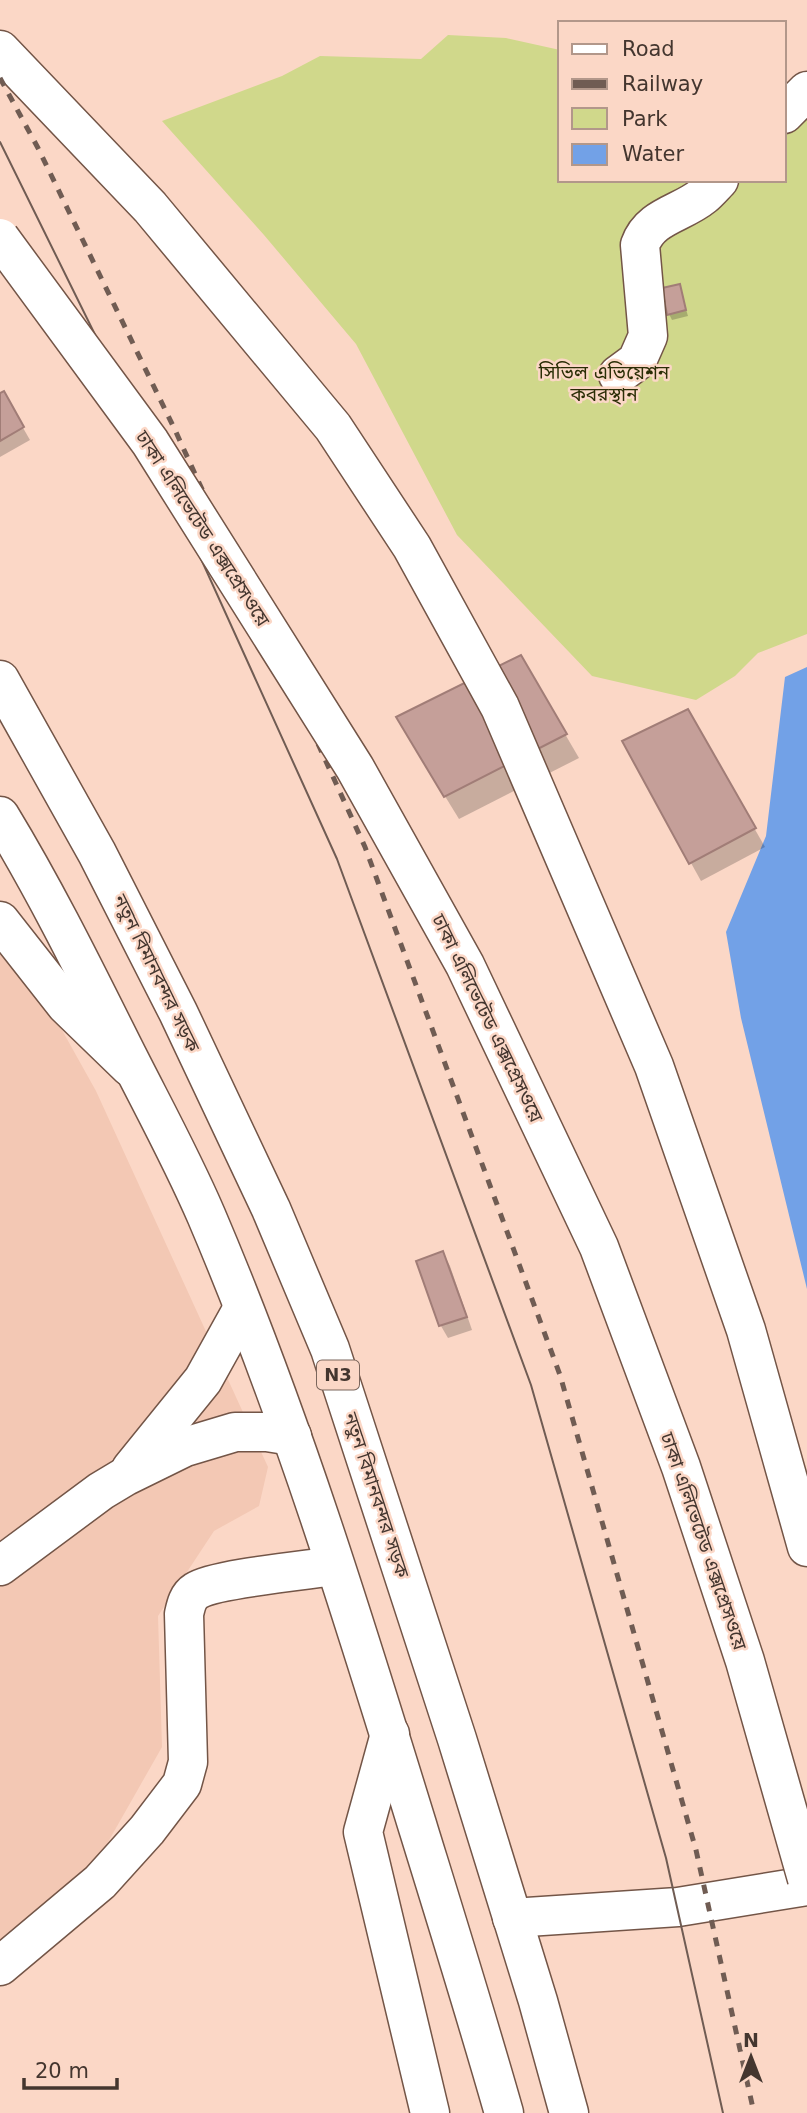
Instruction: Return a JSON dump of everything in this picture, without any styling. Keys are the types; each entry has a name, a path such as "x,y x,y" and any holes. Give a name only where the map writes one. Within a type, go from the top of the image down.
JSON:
{"main road":[{"path":"0,50 150,207 333,427 411,547 500,707 654,1066 746,1330 807,1547"},
{"path":"786,112 807,91"},
{"path":"618,375 637,360 648,336 640,245 644,232 702,197 717,182"},
{"name":"ঢাকা এলিভেটেড এক্সপ্রেসওয়ে","path":"0,238 157,454 355,768 465,965 599,1247 681,1467 745,1661 807,1879"},
{"name":"নতুন বিমানবন্দর সড়ক","path":"0,680 97,853 178,1012 271,1209 330,1349 512,1918 569,2113"},
{"path":"0,816 42,885 136,1073 205,1213 243,1308 292,1436 390,1734 504,2113"},
{"path":"0,921 66,1005 136,1073"},
{"path":"126,1476 203,1380 243,1308"},
{"path":"0,1566 66,1516 126,1476 185,1447 235,1432 267,1432 292,1436"},
{"path":"0,1966 100,1882 147,1830 181,1784 188,1762 184,1614 188,1600 197,1590 220,1584 334,1566"},
{"path":"390,1734 363,1832 430,2113"},
{"path":"512,1918 678,1907 807,1886"}],"shaded area":[{"path":"0,919 96,1091 268,1467 259,1506 214,1531 158,1616 162,1747 91,1872 0,1953"}],"green space":[{"name":"সিভিল এভিয়েশন কবরস্থান","path":"448,35 506,38 558,50 558,182 786,182 786,84 807,96 807,634 758,653 735,676 696,700 592,676 457,535 356,344 264,235 162,121 282,76 320,56 421,59"}],"water":[{"path":"807,667 807,1289 741,1018 726,932 766,836 785,677"}],"building":[{"path":"680,284 686,310 667,315 662,288"},
{"path":"4,391 24,427 0,441 0,393"},
{"path":"521,655 567,734 444,797 396,717"},
{"path":"688,709 756,828 689,864 622,741"},
{"path":"443,1251 467,1317 439,1326 416,1261"}],"tram line":[{"path":"0,142 148,442 337,859 531,1385 666,1858 723,2113"}],"railway":[{"path":"0,78 38,148 175,430 365,847 560,1375 696,1850 754,2113"}]}
